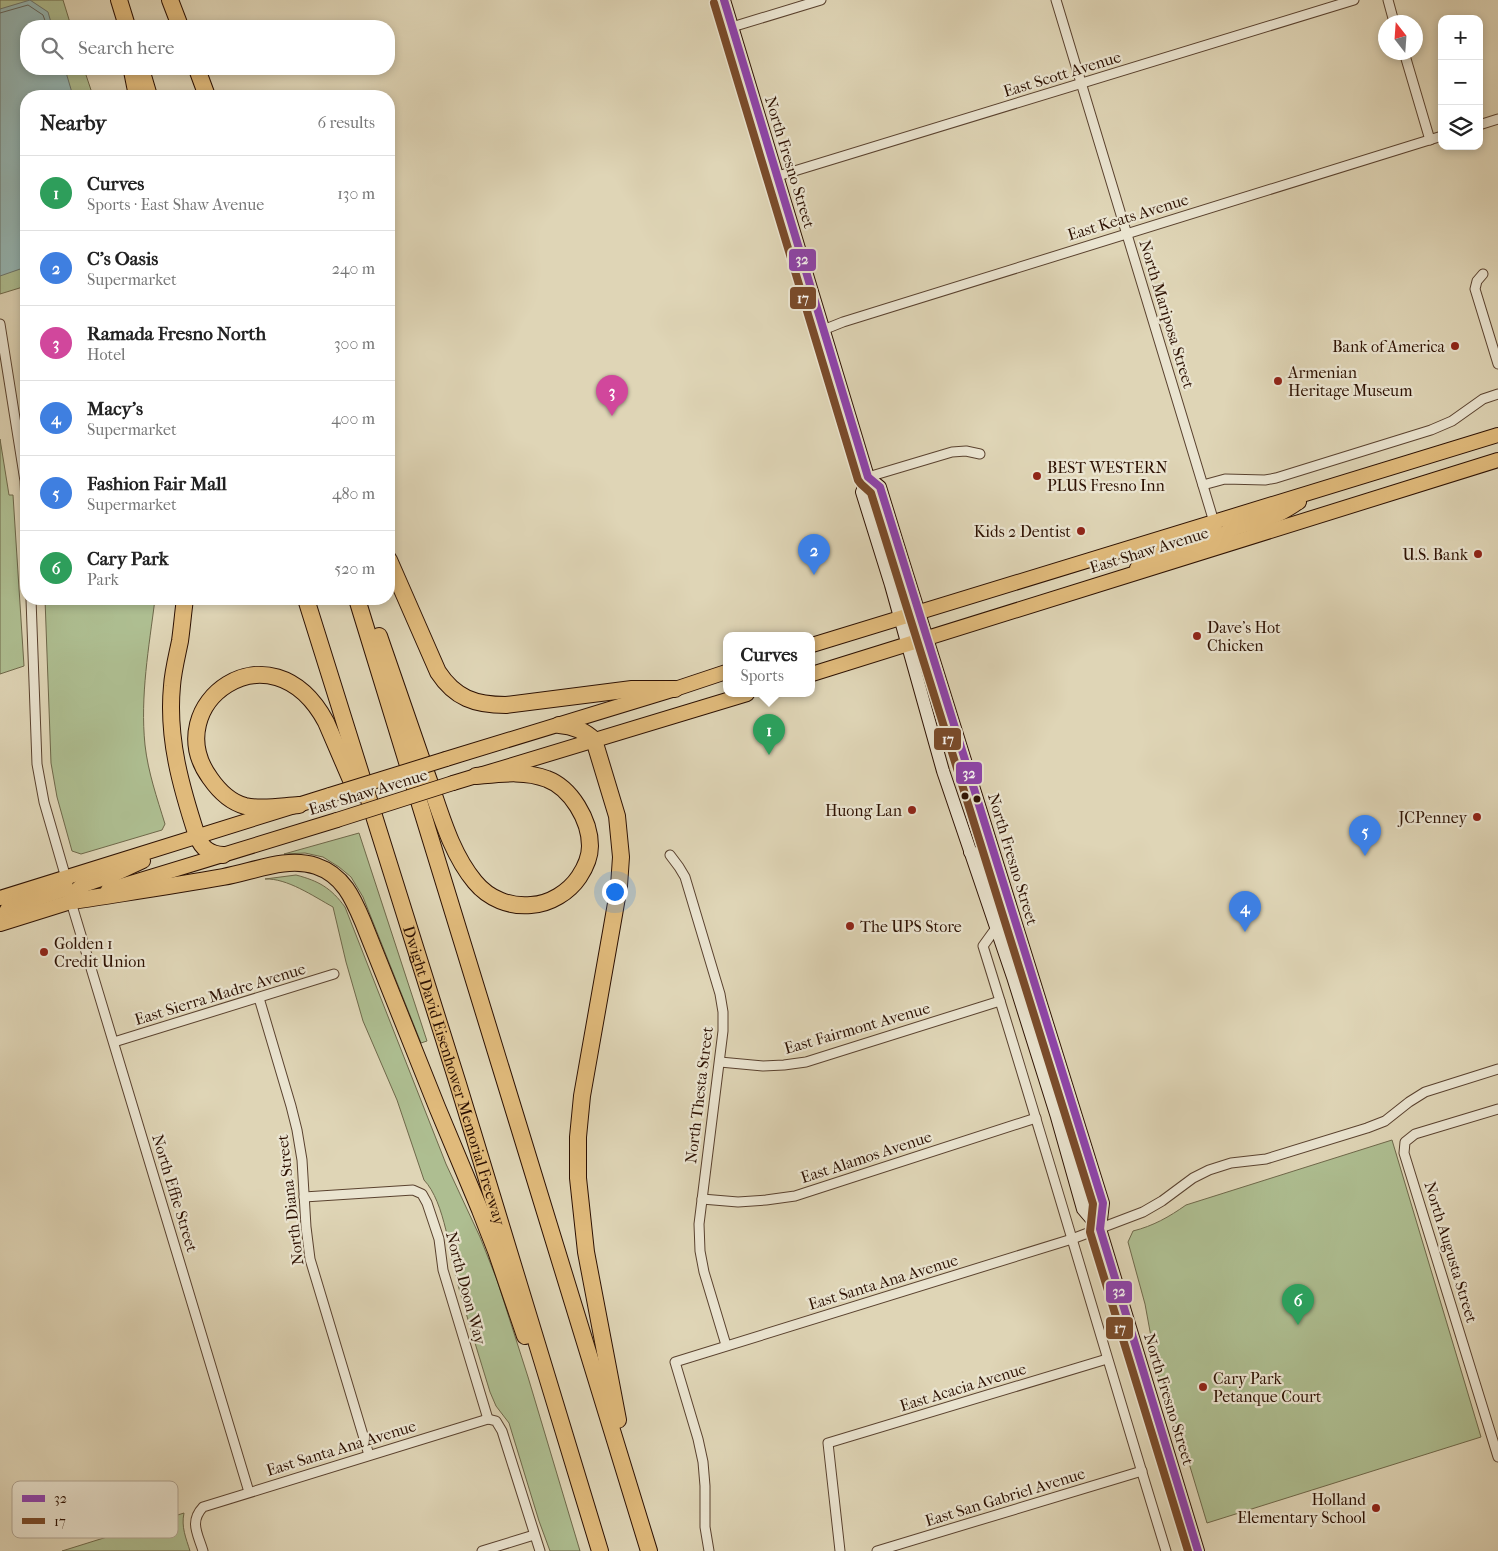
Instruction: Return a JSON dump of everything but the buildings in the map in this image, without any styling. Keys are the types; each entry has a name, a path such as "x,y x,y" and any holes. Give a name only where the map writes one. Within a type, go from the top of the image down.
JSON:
{"highway":[{"path":"118,0 121,20"},
{"path":"118,0 125,20"},
{"path":"169,0 174,20"},
{"path":"169,0 177,20"},
{"path":"132,75 136,90"},
{"path":"143,75 147,90"},
{"path":"192,75 196,90"},
{"path":"199,75 205,90"},
{"path":"395,574 438,672 450,688 465,698 492,705 506,705 632,689 675,689"},
{"path":"184,605 172,687 171,723 177,769 200,843 208,851 223,855"},
{"name":"Dwight David Eisenhower Memorial Freeway","path":"308,605 458,1084 600,1551"},
{"path":"358,605 649,1551"},
{"path":"368,605 442,819 458,856 470,876 487,894 498,900 518,906 539,905 570,887 577,880 586,865 590,844 585,823 571,797 553,782 538,776 503,774 476,776"},
{"path":"299,805 258,808 241,804 222,793 207,774 199,755 197,743 199,722 203,710 217,692 242,677 268,675 280,678 301,689 320,711 351,778 392,903 458,1084"},
{"path":"559,725 578,729 594,740 617,816 621,857 618,894 582,1096 578,1137 578,1178 586,1252 635,1503"},
{"path":"72,901 225,877 292,863 318,866 338,878 348,888 364,922 480,1210 496,1251 519,1322 578,1476"}],"main road":[{"name":"North Fresno Street","path":"724,0 868,477 880,487 1103,1203 1100,1229"},
{"name":"East Shaw Avenue","path":"815,644 1498,435"},
{"name":"East Shaw Avenue","path":"815,673 1498,460"},
{"name":"North Fresno Street","path":"868,477 862,492 942,771 996,928 1054,1108 1083,1209 1100,1229 1198,1551"},
{"path":"1214,548 1216,540 1226,532 1274,516 1321,490"},
{"path":"1124,577 1160,553 1208,537 1213,533 1215,528 1214,522"},
{"name":"East Shaw Avenue","path":"0,898 723,673"},
{"name":"East Shaw Avenue","path":"0,923 737,697"},
{"path":"72,901 72,894 81,886 113,875 197,836"},
{"path":"970,852 981,855 999,900 1011,910"},
{"path":"0,923 8,908 63,890 66,878"}],"street":[{"path":"732,27 821,0"},
{"name":"North Mariposa Street","path":"1056,0 1214,522"},
{"name":"East Scott Avenue","path":"778,176 1354,0"},
{"path":"1388,0 1392,15"},
{"path":"1406,60 1430,140"},
{"path":"1483,124 1498,119"},
{"name":"East Keats Avenue","path":"823,330 1126,233 1438,137"},
{"path":"1483,274 1477,281 1475,289 1498,364"},
{"path":"0,324 20,450"},
{"path":"1203,484 1225,479 1265,480 1276,478 1431,430 1452,421 1483,399 1498,394"},
{"path":"868,477 952,452 966,451 980,454"},
{"path":"31,605 37,764 44,802 66,878"},
{"name":"North Thesta Street","path":"670,855 685,877 720,994 723,1012 720,1062 699,1224 700,1251 704,1272 726,1346"},
{"name":"North Effie Street","path":"72,901 249,1492"},
{"path":"996,928 983,946 1166,1551"},
{"name":"East Sierra Madre Avenue","path":"114,1042 334,974"},
{"name":"North Diana Street","path":"258,998 292,1106 302,1160 310,1258 369,1455"},
{"name":"East Fairmont Avenue","path":"720,1062 763,1066 806,1062 1000,1001"},
{"name":"East Santa Ana Avenue","path":"709,1551 703,1462 675,1362 1072,1240 1143,1212 1162,1201 1193,1178 1209,1170 1231,1163 1266,1159 1367,1128 1385,1121 1425,1092 1498,1069"},
{"name":"North Augusta Street","path":"1498,1109 1415,1134 1405,1142 1404,1153 1498,1457"},
{"name":"East Alamos Avenue","path":"702,1200 738,1202 794,1196 1036,1118"},
{"name":"North Doon Way","path":"304,1197 413,1190 422,1194 439,1239 443,1270 492,1420 502,1431 540,1551"},
{"name":"East Acacia Avenue","path":"840,1551 828,1443 1107,1359"},
{"name":"East Santa Ana Avenue","path":"203,1551 195,1524 197,1514 203,1507 369,1455 492,1420"},
{"name":"East San Gabriel Avenue","path":"877,1551 1142,1471"},
{"path":"482,1551 534,1535"}],"green space":[{"path":"0,0 63,0 69,20 20,20 20,75 86,75 91,90 20,90 20,288 0,294"},
{"path":"0,439 9,495 13,495 24,666 0,674"},
{"path":"45,605 154,605 146,672 144,727 148,765 165,824 162,830 81,854 72,851 57,797 51,763"},
{"path":"359,833 427,1041 421,1043 363,897 351,877 323,857 305,853 284,854"},
{"path":"296,875 324,886 345,907 446,1164 480,1237 497,1280 580,1551 550,1551 509,1423 496,1406 490,1392 458,1285 442,1215 431,1190 424,1180 397,1100 363,1021 333,907 282,881 265,879"},
{"path":"1392,1140 1481,1437 1207,1523 1179,1430 1166,1401 1158,1375 1145,1304 1128,1242 1133,1231 1161,1221 1186,1205"},
{"path":"184,1513 184,1528 190,1551 62,1551 104,1538 178,1538 178,1515"}],"water":[{"path":"30,0 48,12 50,20 20,20 20,75 67,75 71,90 20,90 20,269 0,276 0,9"}],"transit line":[{"name":"32","path":"724,0 868,477 880,487 1103,1203 1100,1229 1198,1551"},
{"name":"17","path":"714,3 858,480 871,493 1093,1204 1090,1232 1188,1551"}],"place":[{"name":"Bank of America","path":"1455,346"},
{"name":"Armenian Heritage Museum","path":"1278,381"},
{"name":"Ramada Fresno North","path":"612,416"},
{"name":"BEST WESTERN PLUS Fresno Inn","path":"1037,476"},
{"name":"Kids 2 Dentist","path":"1081,531"},
{"name":"U.S. Bank","path":"1478,554"},
{"name":"C's Oasis","path":"814,575"},
{"name":"Dave's Hot Chicken","path":"1197,636"},
{"name":"Curves","path":"769,755"},
{"name":"Huong Lan","path":"912,810"},
{"name":"JCPenney","path":"1477,817"},
{"name":"Fashion Fair Mall","path":"1365,856"},
{"name":"The UPS Store","path":"850,926"},
{"name":"Macy's","path":"1245,932"},
{"name":"Golden 1 Credit Union","path":"44,952"},
{"name":"Cary Park","path":"1298,1325"},
{"name":"Cary Park Petanque Court","path":"1203,1387"},
{"name":"Holland Elementary School","path":"1376,1508"}]}
